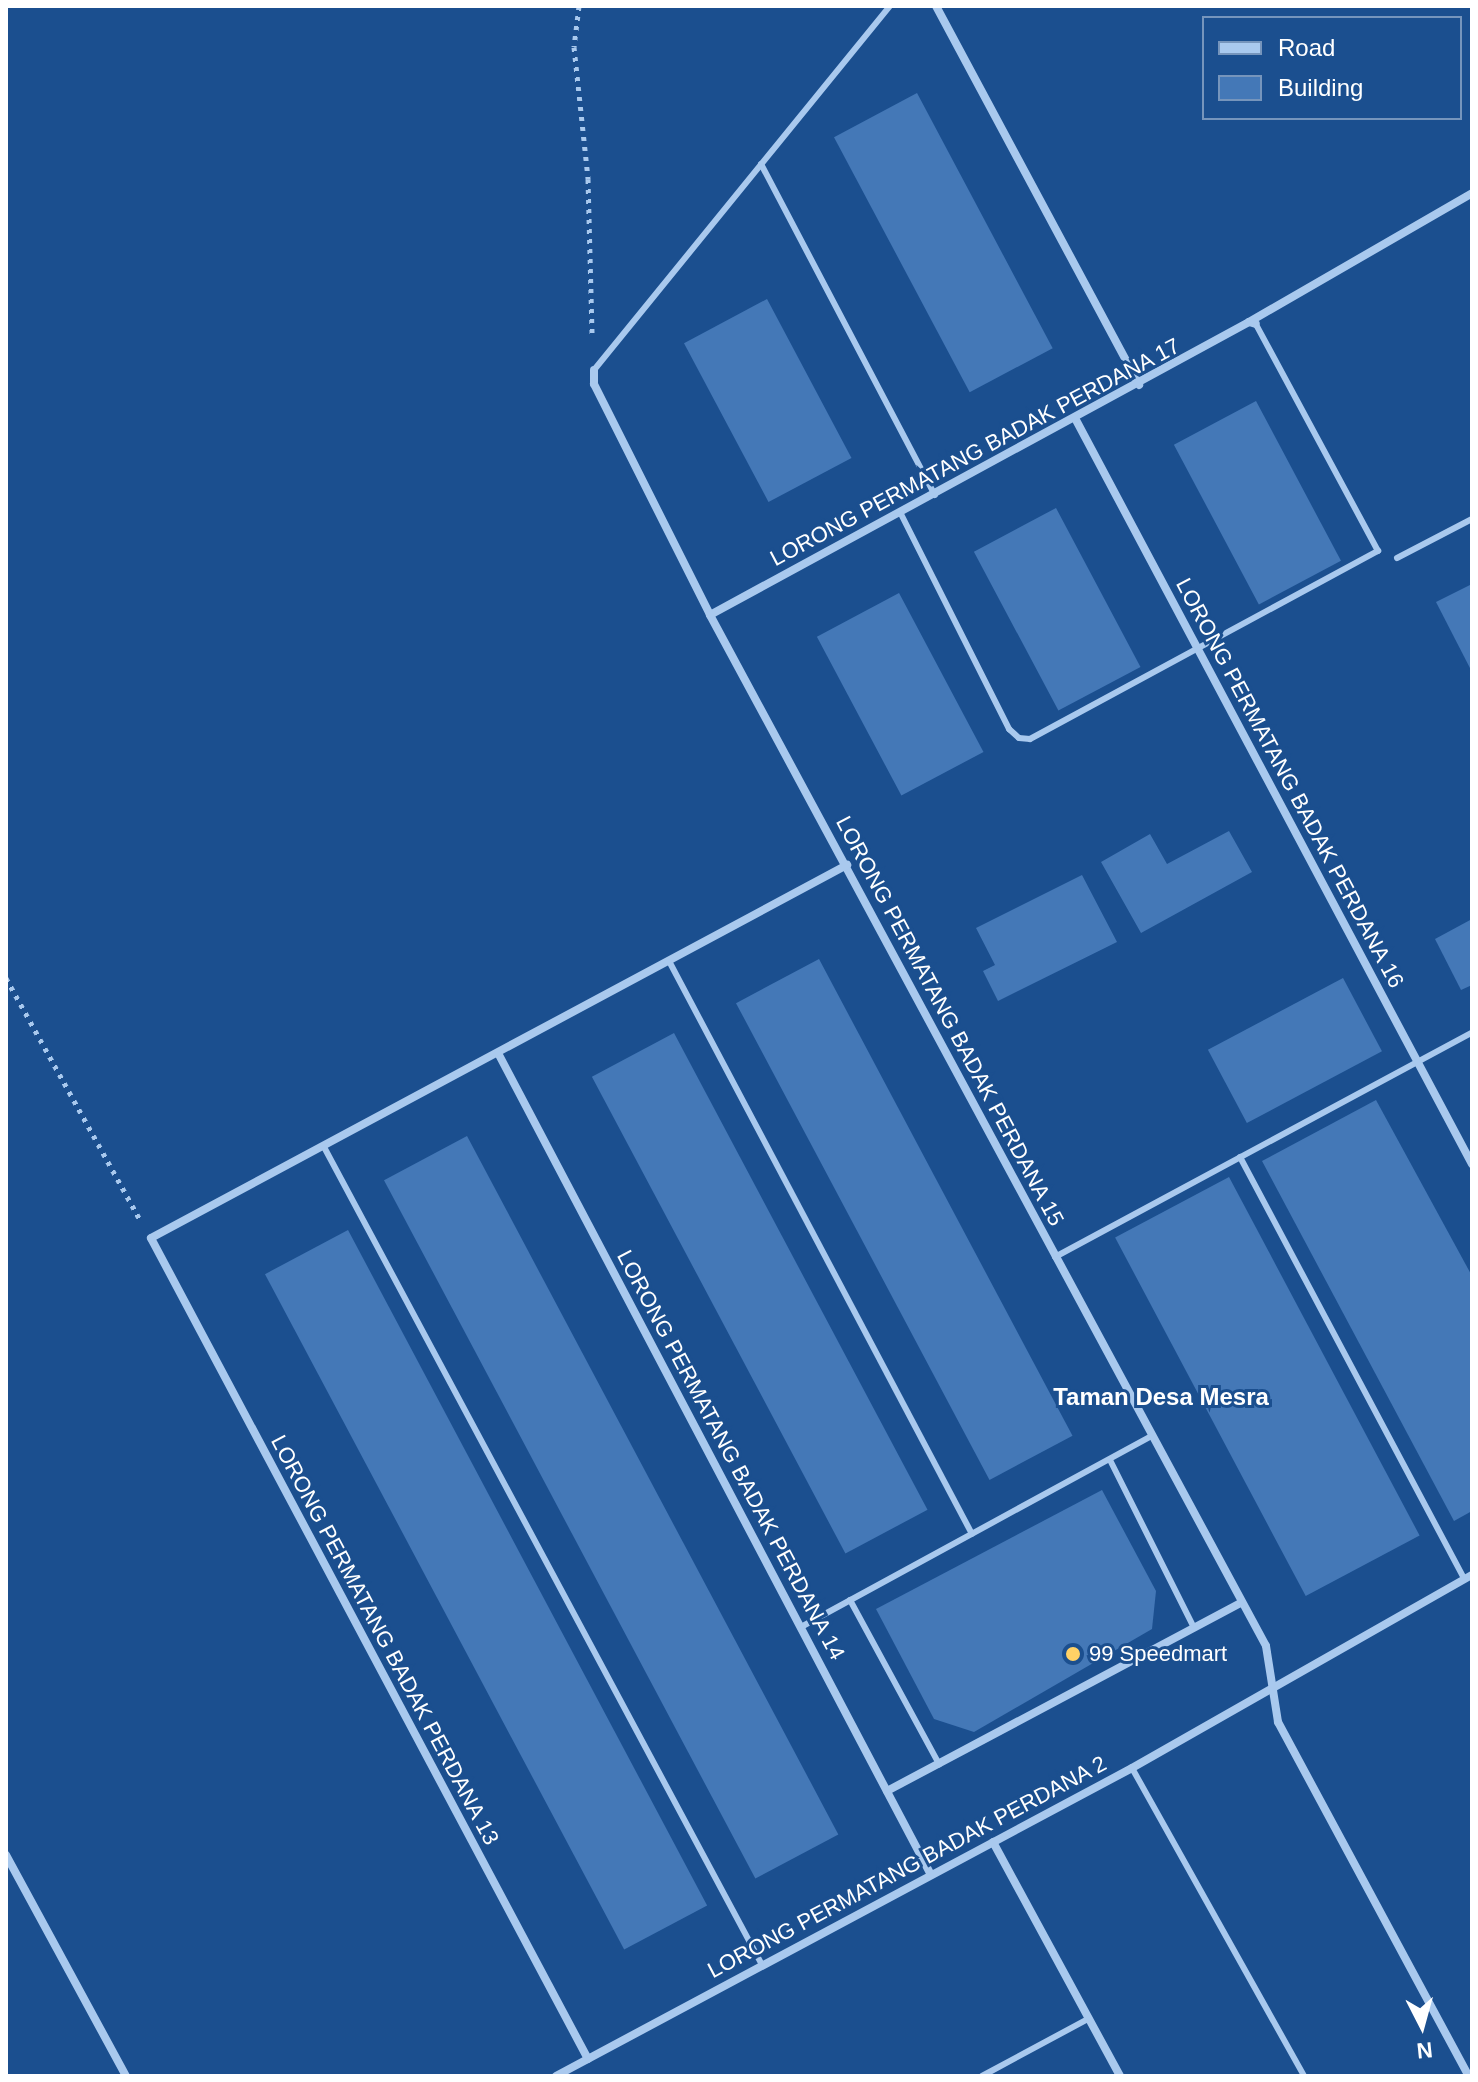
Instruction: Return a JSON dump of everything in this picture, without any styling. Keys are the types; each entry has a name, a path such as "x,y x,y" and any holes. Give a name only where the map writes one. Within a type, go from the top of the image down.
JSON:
{"street":[{"path":"936,6 1139,385"},
{"name":"LORONG PERMATANG BADAK PERDANA 17","path":"710,615 1253,323 1472,193"},
{"name":"LORONG PERMATANG BADAK PERDANA 15","path":"594,370 594,384 710,615 1273,1662 1278,1722 1469,2076"},
{"name":"LORONG PERMATANG BADAK PERDANA 16","path":"1076,420 1472,1164"},
{"path":"151,1238 847,865"},
{"name":"LORONG PERMATANG BADAK PERDANA 14","path":"498,1053 931,1875"},
{"name":"LORONG PERMATANG BADAK PERDANA 13","path":"151,1238 588,2059"},
{"name":"LORONG PERMATANG BADAK PERDANA 2","path":"556,2076 1132,1768 1468,1577"},
{"path":"887,1791 1242,1602"},
{"path":"993,1842 1120,2076"},
{"path":"6,1855 126,2076"}],"lane":[{"path":"594,370 890,6"},
{"path":"761,164 935,495"},
{"path":"901,514 1019,738 1030,739 1197,645 1378,551 1253,323"},
{"path":"1397,558 1472,519"},
{"path":"669,961 972,1534"},
{"path":"1055,1257 1472,1032"},
{"path":"324,1147 762,1965"},
{"path":"1240,1157 1468,1577"},
{"path":"801,1627 1152,1436"},
{"path":"1110,1460 1194,1628"},
{"path":"850,1600 939,1764"},
{"path":"1132,1768 1304,2076"},
{"path":"982,2076 1088,2019"}],"path":[{"path":"579,6 574,47 588,179 594,370"},
{"path":"6,978 151,1238"}],"building":[{"path":"917,93 1053,348 970,392 834,137"},
{"path":"767,299 852,458 769,502 684,343"},
{"path":"1256,401 1341,561 1259,604 1174,445"},
{"path":"1056,508 1141,667 1058,711 974,552"},
{"path":"1472,584 1472,672 1436,602"},
{"path":"899,593 984,752 901,796 817,637"},
{"path":"1229,831 1252,872 1141,933 1101,862 1150,834 1167,864"},
{"path":"1082,875 1117,942 998,1001 983,971 995,965 976,928"},
{"path":"1472,919 1472,985 1461,990 1435,939"},
{"path":"819,959 1073,1436 990,1480 736,1003"},
{"path":"1343,978 1382,1051 1247,1123 1208,1050"},
{"path":"674,1033 928,1510 845,1553 592,1077"},
{"path":"1376,1100 1472,1276 1472,1511 1454,1521 1262,1161"},
{"path":"467,1136 838,1834 755,1879 384,1180"},
{"path":"1229,1177 1420,1535 1306,1596 1115,1238"},
{"path":"348,1230 707,1905 624,1950 265,1274"},
{"path":"1102,1490 1156,1591 1152,1629 974,1732 934,1719 876,1609"}],"place":[{"name":"99 Speedmart","path":"1073,1654"}],"district":[{"name":"Taman Desa Mesra","path":"1161,1397"}]}
